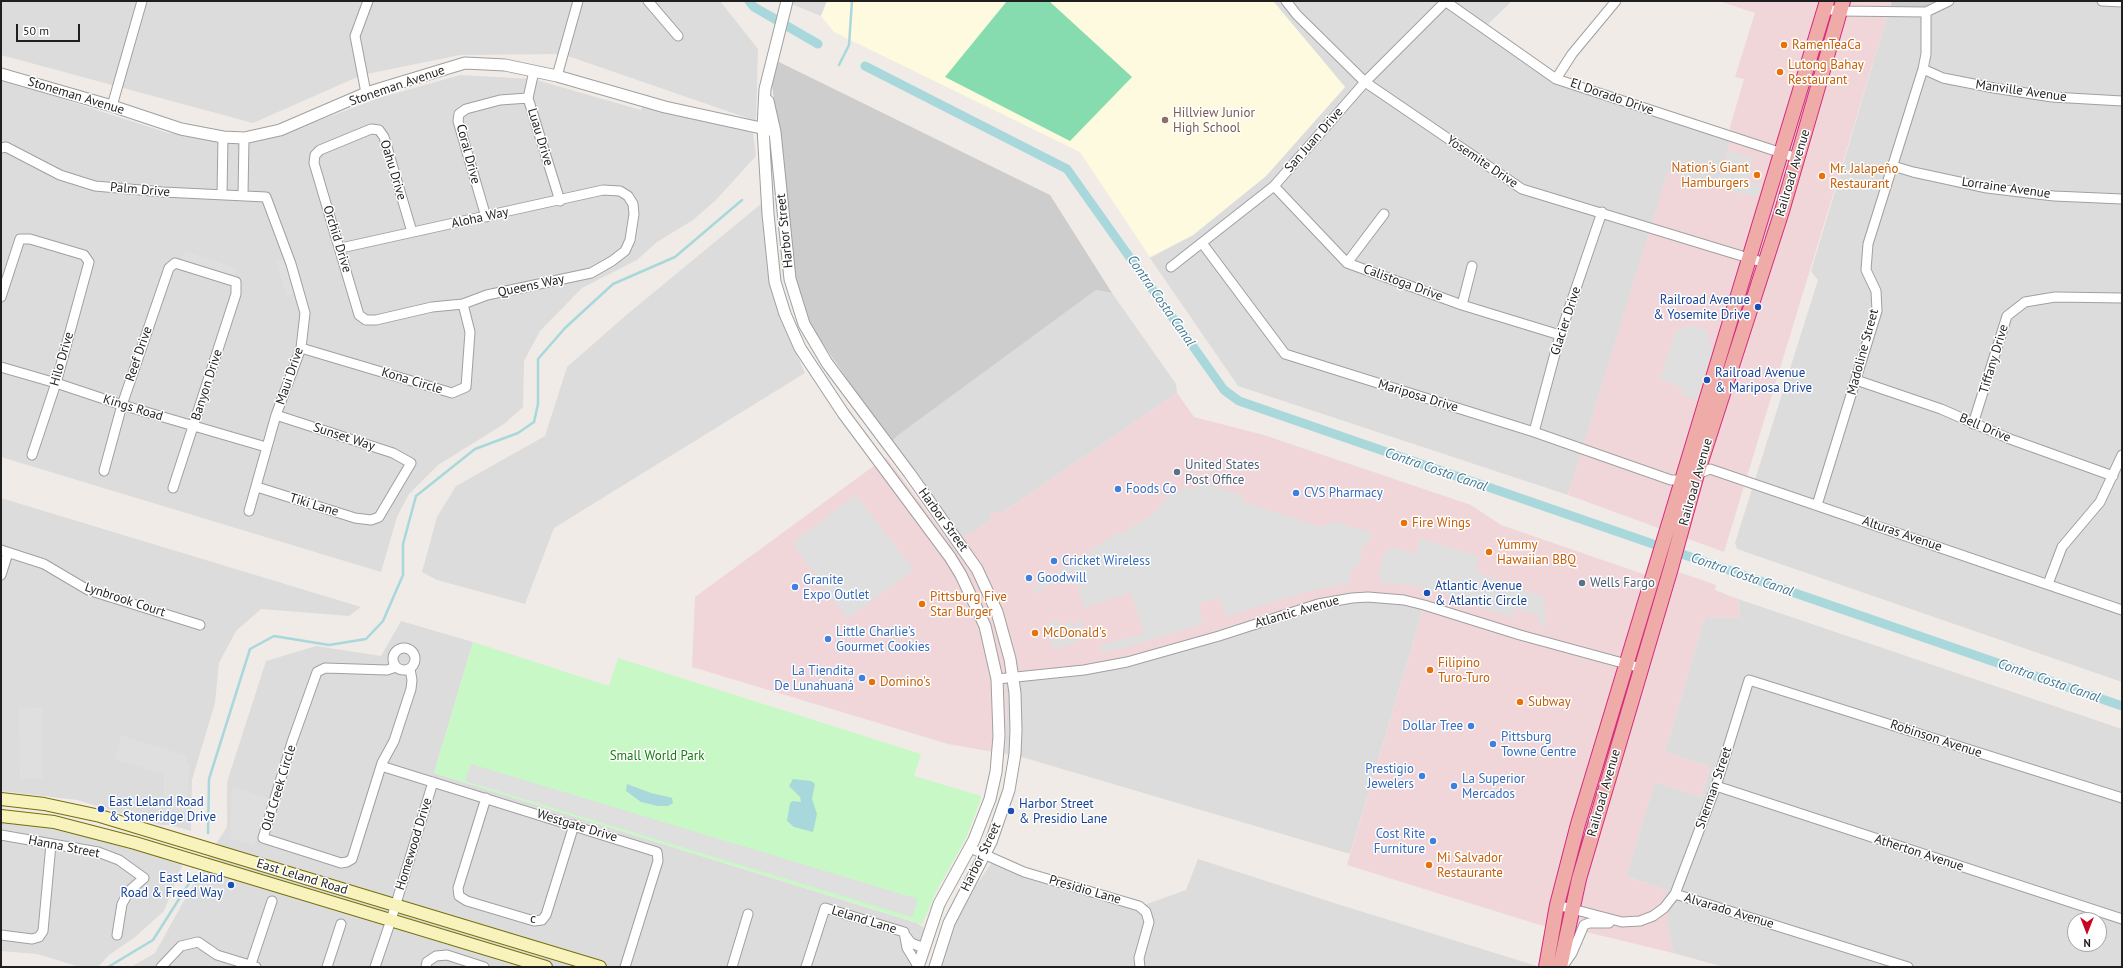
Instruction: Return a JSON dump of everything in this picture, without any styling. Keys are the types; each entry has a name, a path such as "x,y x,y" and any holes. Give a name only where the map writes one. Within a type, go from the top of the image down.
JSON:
{"highway":[{"name":"Railroad Avenue","path":"1562,967 1579,879 1641,668 1673,534 1683,480 1826,5"},
{"name":"Railroad Avenue","path":"1673,534 1697,474 1765,263 1841,6"},
{"name":"Railroad Avenue","path":"1546,967 1557,906 1578,824 1625,663 1664,567"}],"main road":[{"name":"East Leland Road","path":"1,799 44,804 100,816 600,967"},
{"name":"East Leland Road","path":"1,816 54,822 135,843 546,967"}],"street":[{"path":"112,106 142,1"},
{"path":"366,93 355,36 368,1"},
{"path":"557,76 578,1"},
{"path":"648,1 678,36"},
{"name":"Yosemite Drive","path":"1286,1 1365,82 1522,189 1602,212 1765,263"},
{"name":"San Juan Drive","path":"1171,267 1274,186 1365,82 1445,1"},
{"name":"El Dorado Drive","path":"1445,1 1556,79 1797,158"},
{"path":"1556,79 1572,54 1616,1"},
{"path":"1826,5 1926,12 1949,1"},
{"path":"2102,1 2122,2"},
{"name":"Harbor Street","path":"786,3 765,89 763,128 768,214 776,282 792,333 843,413 950,557 968,587 980,614 989,640 997,679 1000,724 996,772 985,813 970,848 939,904 918,967"},
{"name":"Madoline Street","path":"1817,505 1877,310 1876,291 1866,270 1868,244 1923,69 1926,54 1926,12"},
{"name":"Stoneman Avenue","path":"1,74 112,106 180,129 223,137 244,138 280,130 366,93 465,63 505,65 557,76 665,107 763,128 775,132"},
{"name":"Manville Avenue","path":"1923,69 1943,78 1994,88 2052,97 2122,101"},
{"name":"Luau Drive","path":"534,71 528,98 560,201"},
{"name":"Harbor Street","path":"765,89 775,132 790,279 804,324 827,363 963,548 984,581 997,612 1006,640 1013,678 1016,711 1014,764 1004,809 985,856 951,918 935,967"},
{"name":"Coral Drive","path":"486,217 458,121 459,114 466,109 500,100 528,98"},
{"name":"Oahu Drive","path":"315,155 320,150 371,129 379,130 384,137 412,232"},
{"path":"222,195 223,137"},
{"path":"243,195 244,138"},
{"name":"Palm Drive","path":"1,148 6,147 60,175 95,186 163,192 266,197 275,217"},
{"name":"Orchid Drive","path":"315,155 314,163 330,218 341,248 359,314 366,320"},
{"name":"Lorraine Avenue","path":"1893,166 1913,172 1987,188 2054,196 2122,199"},
{"name":"Calistoga Drive","path":"1274,186 1347,263 1462,304 1560,335"},
{"name":"Aloha Way","path":"341,248 560,201 603,190 620,191"},
{"name":"Queens Way","path":"366,320 376,320 432,307 463,304 487,295 591,273 612,261 625,251 630,240 634,214 633,204 628,196 620,191"},
{"name":"Glacier Drive","path":"1534,432 1560,335 1602,212"},
{"path":"1347,263 1384,214"},
{"name":"Maui Drive","path":"249,511 276,415 301,348 305,313 291,264 275,217"},
{"name":"Hilo Drive","path":"1,297 20,240 30,239 84,255 89,262 56,383 32,455"},
{"name":"Mariposa Drive","path":"1202,243 1285,354 1534,432 1671,480 1683,480"},
{"name":"Reef Drive","path":"104,471 122,406 168,268 174,263 236,282"},
{"path":"1462,304 1472,266"},
{"name":"Banyon Drive","path":"173,488 236,294 236,282"},
{"name":"Tiffany Drive","path":"1973,424 2007,316 2025,302 2055,297 2122,298"},
{"name":"Kona Circle","path":"301,348 452,393 466,387 470,332 463,304"},
{"name":"Kings Road","path":"1,367 56,383 122,406 266,447"},
{"name":"Bell Drive","path":"1856,380 1941,409 1973,424 2113,476"},
{"name":"Sunset Way","path":"276,415 392,453 411,463 379,517 371,520"},
{"path":"2048,584 2062,547 2100,502 2122,455"},
{"name":"Alturas Avenue","path":"1683,480 1710,469 2122,610"},
{"name":"Tiki Lane","path":"256,487 355,518 371,520"},
{"path":"950,557 963,548"},
{"path":"1,575 5,552"},
{"name":"Lynbrook Court","path":"5,552 48,566 80,586 94,592 200,625"},
{"name":"Atlantic Avenue","path":"997,679 1084,670 1127,662 1219,636 1318,604 1360,597 1394,598 1424,604 1520,635 1641,668"},
{"path":"400,649 407,649 413,653 415,659 410,669 403,670 396,667 393,660 395,653 400,649"},
{"name":"Old Creek Circle","path":"396,667 386,670 325,668 317,672 292,742 263,838 341,863 349,862 353,856 381,766 394,741 410,689 412,680 410,669"},
{"name":"Sherman Street","path":"1675,894 1716,786 1749,680"},
{"name":"Robinson Avenue","path":"1749,680 2122,798"},
{"name":"Westgate Drive","path":"381,766 646,847 658,854 658,861 625,967"},
{"name":"Homewood Drive","path":"375,967 396,905 433,782"},
{"name":"Atherton Avenue","path":"1716,786 2122,919"},
{"name":"c","path":"486,798 458,888 459,896 467,901 540,922 546,915 574,825"},
{"name":"Hanna Street","path":"1,835 98,852 119,860 144,878 129,892 122,904 117,934"},
{"path":"1,936 32,939 39,936 42,931 51,844"},
{"name":"Presidio Lane","path":"970,848 985,856 1024,872 1139,906 1146,912 1149,922 1139,958 1140,967"},
{"name":"Alvarado Avenue","path":"1557,906 1622,922 1640,921 1653,916 1664,908 1675,894 1908,967"},
{"path":"161,967 181,946 198,942 217,955 252,966 272,901"},
{"name":"Leland Lane","path":"806,967 825,908 904,932 907,948 918,967"},
{"path":"732,967 748,914"},
{"path":"1562,967 1572,952 1584,925 1589,923 1622,922"},
{"path":"327,967 341,924"},
{"path":"904,932 911,943 924,948"},
{"path":"426,967 427,962 436,956 447,955 484,967"}],"shaded area":[{"path":"1,1 720,1 758,49 756,121 562,54 460,55 362,75 253,123 1,55"},
{"path":"784,1 827,1 821,16"},
{"name":"Hillview Junior High School","path":"827,1 1273,1 1345,87 1266,176 1193,235 1150,257 1080,152 834,32 821,16"},
{"path":"1273,1 1512,1 1484,28 1556,79 1731,140 1717,185 1668,172 1568,495 1238,386 1150,258 1193,235 1266,176 1345,87"},
{"path":"1719,1 1892,1 1724,552 1568,495 1668,171 1717,185 1731,140 1730,127 1744,79 1735,77 1755,13"},
{"path":"1892,1 1948,1 1949,5 1888,14"},
{"path":"1948,1 2122,1 2122,682 1737,549 1735,543 1818,280 1811,271 1888,14"},
{"path":"777,61 1050,195 1112,293 1096,290 897,436 891,443 810,325 793,272 780,140 772,85"},
{"path":"460,75 533,79 641,110 644,103 753,133 756,156 716,200 693,220 657,242 637,260 582,288 540,331 524,361 523,407 504,424 438,465 409,494 397,517 381,572 1,457 1,79 168,133 244,142 304,126 379,98"},
{"path":"1729,151 1753,158 1746,181 1762,185 1757,197 1732,191 1733,185 1728,183 1720,185 1719,181"},
{"path":"762,203 767,270 782,321 805,373 554,528 525,604 437,580 422,572 437,517 456,486 545,436 567,367 624,317"},
{"path":"184,251 236,268 232,282 179,266"},
{"path":"290,259 300,292 287,296 276,262"},
{"path":"1096,290 1112,293 1176,384 1177,393 1003,512 992,512 988,522 974,532 965,535 952,545 891,443 897,436"},
{"path":"1692,325 1707,331 1712,351 1697,399 1681,394 1683,388 1660,379 1676,331"},
{"path":"1177,393 1194,417 1264,435 1471,505 1501,525 1646,575 1679,572 1716,585 1715,590 1738,599 1740,618 1705,617 1665,752 1710,767 1701,797 1655,782 1626,876 1668,891 1668,927 1673,953 1586,932 1540,925 1347,865 1425,603 1393,597 1318,602 1153,657 1005,681 1007,700 1005,754 948,744 692,667 695,597 886,457 952,545 965,535 974,532 988,522 992,512 1003,512"},
{"path":"1196,481 1241,495 1243,502 1321,527 1335,522 1370,532 1371,538 1361,551 1361,561 1351,572 1350,583 1309,591 1226,616 1220,598 1199,603 1202,624 1127,647 1100,653 1102,645 1144,633 1131,592 1084,608 1073,570 1035,594 1033,589 1117,533 1122,534 1158,510 1160,504 1185,487 1190,490 1196,488"},
{"path":"856,495 914,570 847,619 792,543"},
{"path":"1,498 361,607 349,616 261,609 236,631 219,663 215,703 192,780 191,831 170,825 161,825 77,800 1,791"},
{"path":"1420,538 1477,556 1478,573 1545,597 1546,627 1540,625 1537,614 1513,608 1515,618 1448,597 1446,588 1440,589 1437,593 1410,585 1380,583 1379,574 1383,556 1392,547 1416,554"},
{"path":"1360,597 1425,603 1350,854 1025,758 1005,754 1007,700 1005,681 1219,636"},
{"path":"1738,599 2122,729 2122,967 1724,967 1673,953 1668,927 1668,891 1626,876 1655,782 1701,797 1710,767 1665,752 1705,617 1740,618"},
{"path":"1054,619 1065,626 1070,621 1073,626 1080,619 1084,637 1073,644 1053,649 1047,626"},
{"path":"401,621 473,642 434,773 917,923 926,929 914,967 131,967 155,953 212,850 227,827 227,782 266,661 316,646 381,656"},
{"path":"19,707 43,708 43,778 20,778"},
{"path":"121,735 187,756 186,764 191,766 188,775 187,813 164,813 164,778 166,774 115,760"},
{"path":"471,764 918,899 912,917 465,781"},
{"path":"232,787 268,798 254,845 230,838"},
{"path":"1,822 54,827 127,845 183,863 164,911 134,938 109,955 98,967 80,967 37,954 1,951"},
{"path":"1198,859 1540,967 938,967 958,912 992,862 1144,905 1186,890"}],"green space":[{"path":"1007,1 1049,1 1132,77 1070,141 945,77"},
{"name":"Small World Park","path":"473,642 609,686 618,658 921,754 914,776 981,796 980,801 966,838 937,890 922,924 434,773"}],"water":[{"path":"793,779 811,781 815,784 812,799 817,814 813,832 794,827 787,821 790,803 793,801 801,802 800,797 789,786"},
{"path":"627,784 651,793 672,798 673,803 668,806 658,806 641,802 626,791"}],"waterway":[{"name":"Contra Costa Canal","path":"749,1 754,7 818,44"},
{"path":"839,65 849,45 852,1"},
{"name":"Contra Costa Canal","path":"865,66 1067,169 1224,390 1239,401 2122,706"},
{"path":"208,833 209,779 250,649 274,636 329,645 366,639 383,621 403,575 403,544 416,496 475,449 518,433 534,422 538,404 538,359 565,328 613,284 675,257 742,200"},
{"path":"108,967 153,940 193,877"}],"place":[{"name":"RamenTeaCa","path":"1784,45"},
{"name":"Lutong Bahay Restaurant","path":"1780,72"},
{"name":"Hillview Junior High School","path":"1165,120"},
{"name":"Nation's Giant Hamburgers","path":"1757,175"},
{"name":"Mr. Jalapeño Restaurant","path":"1822,176"},
{"name":"Railroad Avenue & Yosemite Drive","path":"1758,307"},
{"name":"Railroad Avenue & Mariposa Drive","path":"1707,380"},
{"name":"United States Post Office","path":"1177,472"},
{"name":"Foods Co","path":"1118,489"},
{"name":"CVS Pharmacy","path":"1296,493"},
{"name":"Fire Wings","path":"1404,523"},
{"name":"Yummy Hawaiian BBQ","path":"1489,552"},
{"name":"Cricket Wireless","path":"1054,561"},
{"name":"Goodwill","path":"1029,578"},
{"name":"Wells Fargo","path":"1582,583"},
{"name":"Granite Expo Outlet","path":"795,587"},
{"name":"Atlantic Avenue & Atlantic Circle","path":"1427,593"},
{"name":"Pittsburg Five Star Burger","path":"922,604"},
{"name":"McDonald's","path":"1035,633"},
{"name":"Little Charlie’s Gourmet Cookies","path":"828,639"},
{"name":"Filipino Turo-Turo","path":"1430,670"},
{"name":"La Tiendita De Lunahuaná","path":"862,678"},
{"name":"Domino's","path":"872,682"},
{"name":"Subway","path":"1520,702"},
{"name":"Dollar Tree","path":"1471,726"},
{"name":"Pittsburg Towne Centre","path":"1493,744"},
{"name":"Prestigio Jewelers","path":"1422,776"},
{"name":"La Superior Mercados","path":"1454,786"},
{"name":"East Leland Road & Stoneridge Drive","path":"101,809"},
{"name":"Harbor Street & Presidio Lane","path":"1011,811"},
{"name":"Cost Rite Furniture","path":"1433,841"},
{"name":"Mi Salvador Restaurante","path":"1429,865"},
{"name":"East Leland Road & Freed Way","path":"231,885"}]}
